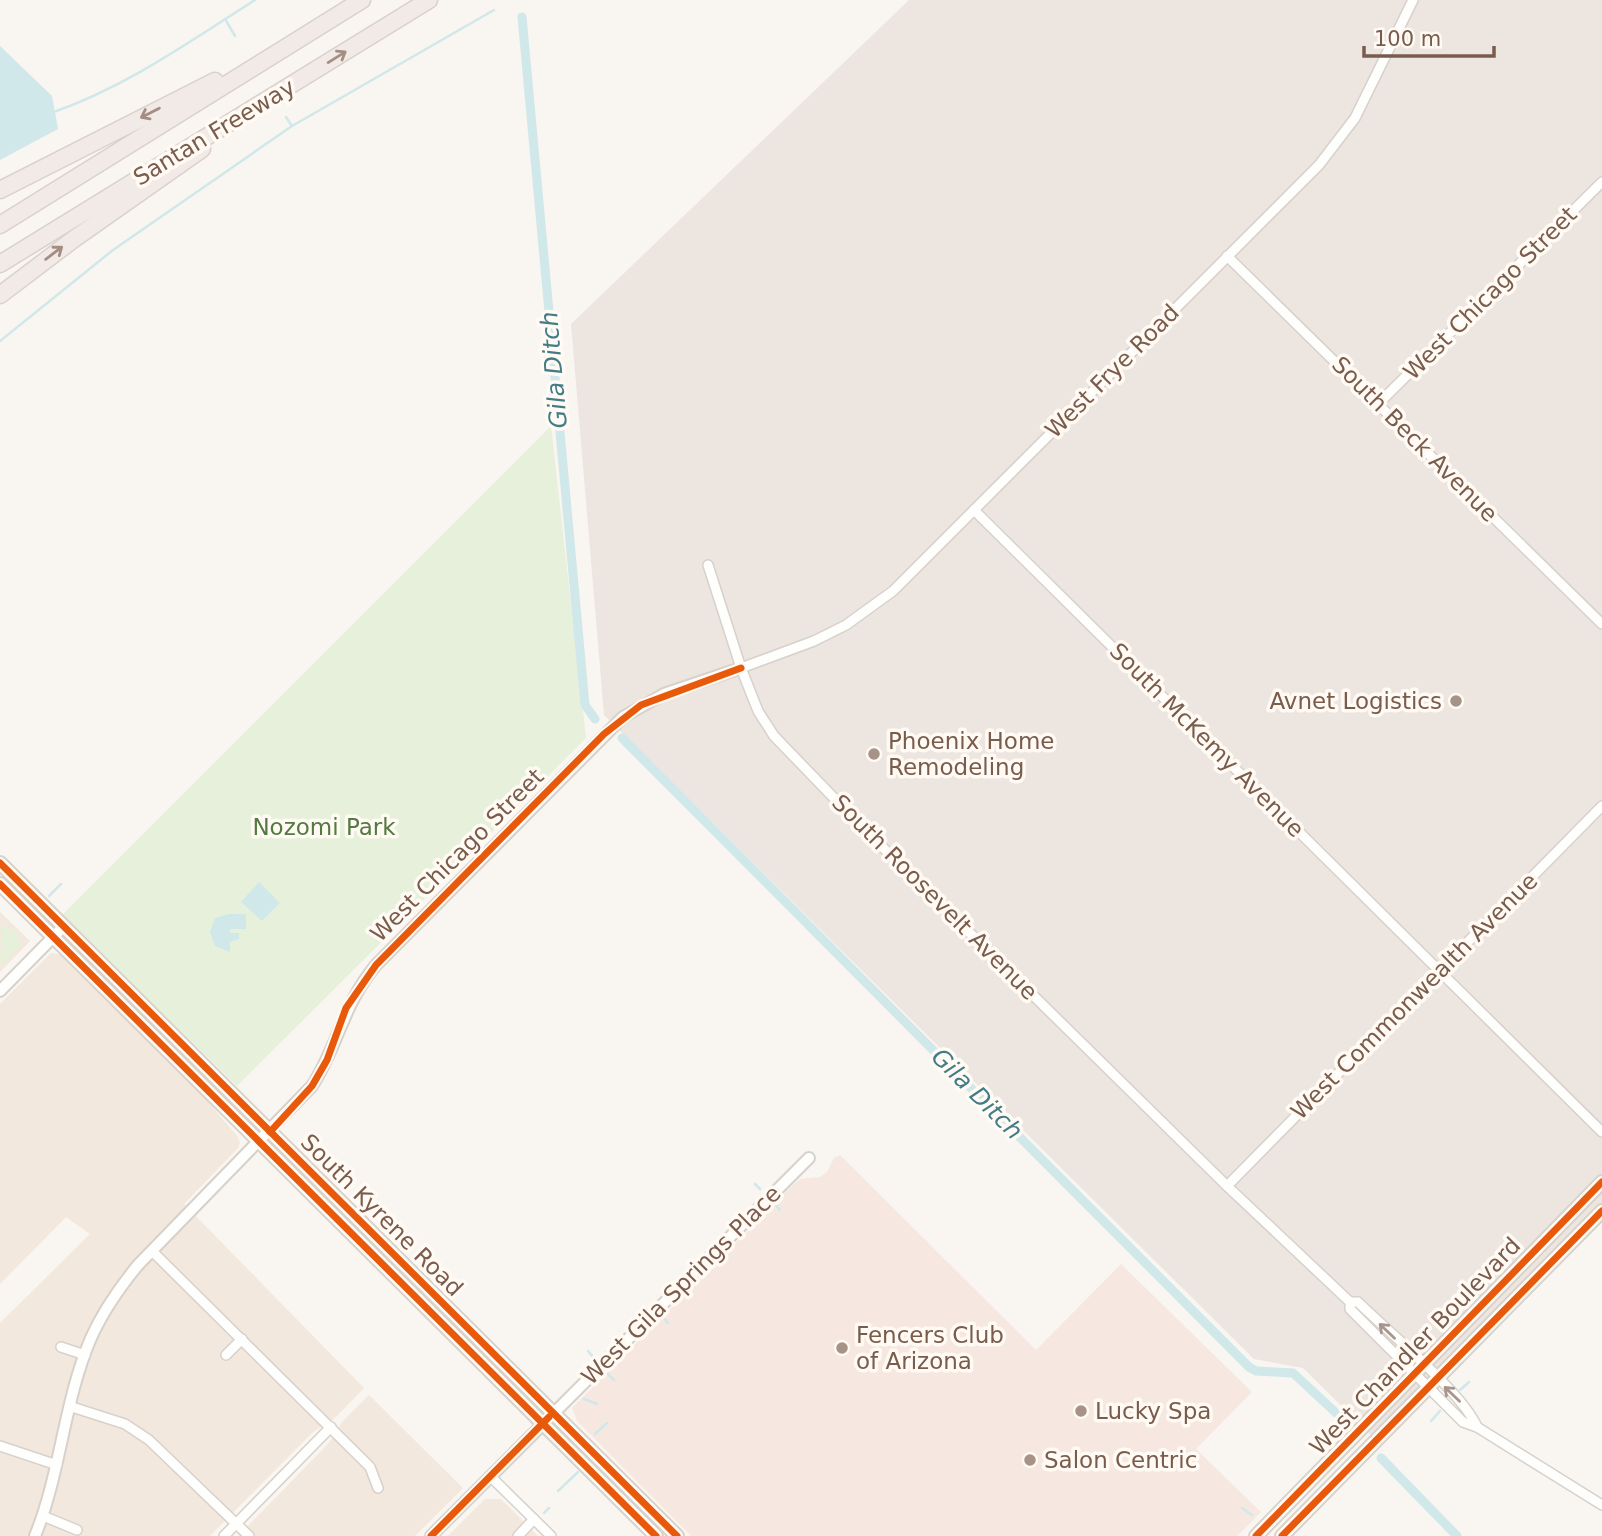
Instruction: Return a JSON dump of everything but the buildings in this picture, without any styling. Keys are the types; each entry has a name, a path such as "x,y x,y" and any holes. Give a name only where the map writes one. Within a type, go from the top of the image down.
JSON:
{"highway":[{"name":"Santan Freeway","path":"0,225 362,0"},
{"name":"Santan Freeway","path":"0,264 429,0"},
{"path":"0,190 299,39"},
{"path":"0,295 279,93"}],"main road":[{"name":"South Kyrene Road","path":"0,863 677,1536"},
{"name":"South Kyrene Road","path":"0,884 656,1536"},
{"name":"West Chandler Boulevard","path":"1256,1536 1602,1182"},
{"name":"West Chandler Boulevard","path":"1282,1536 1602,1211"}],"street":[{"name":"West Frye Road","path":"741,668 814,641 846,625 892,590 974,510 1319,165 1361,107 1413,0"},
{"name":"West Chicago Street","path":"1379,403 1602,183"},
{"name":"South Beck Avenue","path":"1227,256 1602,624"},
{"name":"South McKemy Avenue","path":"974,510 1602,1132"},
{"name":"South Roosevelt Avenue","path":"708,565 741,668 758,710 774,736 861,826 1227,1186 1349,1302 1358,1303 1432,1383 1463,1422 1477,1427 1602,1505"},
{"name":"West Chicago Street","path":"35,1536 43,1516 85,1355 97,1324 116,1292 152,1251 299,1102 320,1075 346,1008 376,965 604,734 641,705 741,668"},
{"name":"West Commonwealth Avenue","path":"1227,1186 1602,806"},
{"path":"0,991 64,926"},
{"name":"West Gila Springs Place","path":"431,1536 809,1158"},
{"path":"152,1251 370,1466 378,1488"},
{"path":"226,1355 242,1339"},
{"path":"61,1347 85,1355"},
{"path":"72,1407 125,1424 149,1440 249,1536"},
{"path":"223,1536 331,1427"},
{"path":"0,1446 32,1459 57,1465"},
{"path":"490,1476 551,1536"},
{"path":"43,1516 77,1530"},
{"path":"518,1536 534,1519"}],"shaded area":[{"path":"909,0 1602,0 1602,1210 1376,1440 1303,1368 1254,1359 604,715 571,324"},
{"path":"0,912 30,941 0,972"},
{"path":"51,953 63,955 197,1089 238,1137 238,1148 184,1204 364,1388 335,1418 313,1432 210,1536 0,1536 0,1323 90,1234 66,1217 0,1284 0,1004"},
{"path":"840,1155 1036,1350 1121,1264 1252,1392 1196,1449 1261,1512 1237,1536 691,1536 577,1421 572,1408 794,1184 800,1179 820,1177 827,1172 834,1158"},
{"path":"369,1395 463,1488 415,1536 238,1536 328,1444 342,1422"},
{"path":"485,1499 501,1499 538,1536 448,1536"}],"green space":[{"name":"Nozomi Park","path":"551,426 586,738 237,1086 62,915"},
{"path":"2,925 15,931 22,944 0,965"}],"water":[{"path":"0,46 52,96 58,129 0,160"},
{"path":"259,882 280,903 262,921 241,902"},
{"path":"229,914 246,914 246,929 230,929 230,933 239,933 239,939 230,942 230,952 215,946 210,932 215,918"}],"waterway":[{"path":"51,113 131,77 255,0"},
{"path":"0,341 113,250 292,126 494,10"},
{"name":"Gila Ditch","path":"522,17 585,705 595,719"},
{"path":"225,19 235,36"},
{"path":"286,117 292,126"},
{"name":"Gila Ditch","path":"622,738 1249,1367 1256,1371 1293,1373 1347,1423"},
{"path":"49,896 61,884"},
{"path":"755,1184 760,1189"},
{"path":"776,1205 780,1210"},
{"path":"664,1318 668,1323"},
{"path":"588,1351 593,1357"},
{"path":"608,1374 614,1380"},
{"path":"1460,1390 1469,1382"},
{"path":"584,1399 597,1404"},
{"path":"1431,1421 1440,1411"},
{"path":"595,1434 607,1423"},
{"name":"Gila Ditch","path":"1381,1458 1457,1536"},
{"path":"558,1491 578,1472"},
{"path":"544,1513 549,1508"},
{"path":"1242,1508 1252,1515"}],"cycle path":[{"path":"270,1132 312,1086 327,1060 346,1008 376,965 604,734 641,705 741,668"},
{"path":"0,863 677,1536"},
{"path":"0,884 656,1536"},
{"path":"1256,1536 1602,1182"},
{"path":"1282,1536 1602,1211"},
{"path":"431,1536 549,1417"}],"place":[{"name":"Avnet Logistics","path":"1456,701"},
{"name":"Phoenix Home Remodeling","path":"874,754"},
{"name":"Fencers Club of Arizona","path":"842,1348"},
{"name":"Lucky Spa","path":"1081,1411"},
{"name":"Salon Centric","path":"1030,1460"}]}
